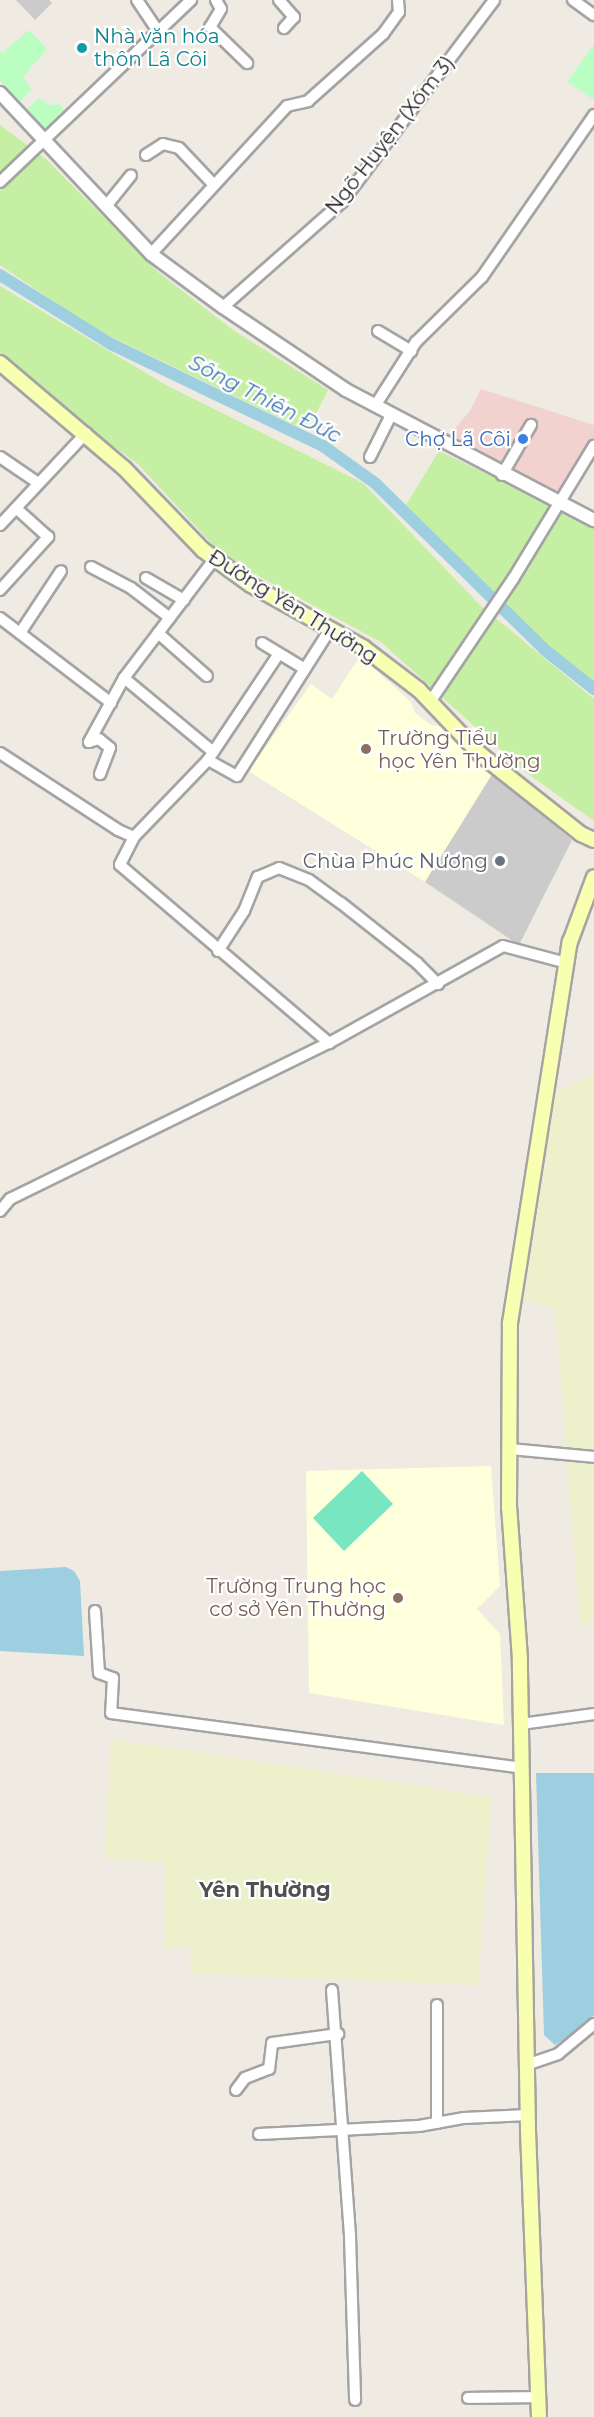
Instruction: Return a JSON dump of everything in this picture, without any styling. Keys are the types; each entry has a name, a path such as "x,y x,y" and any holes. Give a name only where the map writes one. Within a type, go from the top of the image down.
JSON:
{"main road":[{"name":"Đường Yên Thường","path":"0,363 86,433 124,468 161,511 215,558 251,585 364,648 430,702 480,754 581,834 594,840"},
{"path":"539,2417 528,2115 529,2064 521,1724 510,1449 510,1323 570,942 594,878"}],"street":[{"path":"136,0 157,30"},
{"path":"0,182 47,140 157,30 191,0"},
{"path":"216,0 221,9 210,27 247,63"},
{"path":"279,0 294,17 284,28"},
{"path":"151,254 287,106 308,101 383,34 399,12 398,0"},
{"name":"Ngõ Huyện (Xóm 3)","path":"223,307 342,202 494,0"},
{"path":"573,0 594,15"},
{"path":"0,93 47,140 151,254 223,307 375,406 502,475 594,520"},
{"path":"375,406 430,326 459,303 482,277 594,115"},
{"path":"146,155 163,144 179,148 214,185"},
{"path":"107,205 131,175"},
{"path":"378,331 411,351"},
{"path":"370,457 391,415"},
{"path":"502,475 531,425"},
{"path":"0,525 86,433"},
{"path":"430,702 499,599 594,446"},
{"path":"0,457 38,483"},
{"path":"0,590 48,537 17,509"},
{"path":"100,774 110,748 99,739 89,742 124,678 215,558"},
{"path":"91,567 130,588 170,618"},
{"path":"20,633 61,571"},
{"path":"0,572 9,580"},
{"path":"146,578 184,600"},
{"path":"0,618 111,703"},
{"path":"124,678 210,755 237,776 331,628"},
{"path":"158,633 207,676"},
{"path":"262,643 278,655 305,669"},
{"path":"278,655 210,755 134,837 120,865 218,951 329,1043"},
{"path":"0,753 118,830 134,837"},
{"path":"218,951 244,911 258,877 279,868 309,880 341,903 417,963 438,984"},
{"path":"0,1211 10,1199 329,1043 503,946 567,963"},
{"path":"510,1449 594,1457"},
{"path":"95,1611 99,1672 113,1678 111,1713 522,1768"},
{"path":"521,1724 594,1714"},
{"path":"332,1990 338,2034 340,2131 350,2236 355,2400"},
{"path":"437,2005 437,2123"},
{"path":"529,2064 558,2054 594,2024"},
{"path":"236,2090 245,2078 268,2069 272,2043 338,2034"},
{"path":"259,2134 340,2131 528,2115"},
{"path":"468,2398 538,2397"}],"shaded area":[{"path":"16,0 49,0 52,3 35,20"},
{"name":"Chợ Lã Côi","path":"481,389 594,425 594,441 563,491 557,492 447,437 470,411"},
{"name":"Trường Tiểu học Yên Thường","path":"360,656 411,702 415,713 431,725 445,727 493,773 425,882 248,771 311,684 332,699"},
{"name":"Chùa Phúc Nương","path":"493,773 572,840 519,945 425,882"},
{"path":"594,1073 594,1624 580,1624 555,1308 524,1299 556,1093"},
{"name":"Trường Trung học cơ sở Yên Thường","path":"491,1466 500,1586 477,1609 500,1634 504,1725 309,1693 306,1471"},
{"path":"111,1739 491,1797 478,1985 189,1973 192,1946 165,1949 166,1862 105,1858"}],"green space":[{"path":"29,30 47,49 23,77 32,90 20,101 0,81 0,51 2,53"},
{"path":"594,44 594,100 567,82"},
{"path":"39,98 49,105 58,104 69,114 50,137 25,111"},
{"path":"0,125 47,160 158,272 233,330 328,390 307,431 91,327 0,265"},
{"path":"0,286 166,385 363,483 482,607 594,699 594,821 524,771 381,642 225,558 138,464 46,397 0,355"},
{"path":"439,451 594,525 594,682 547,646 406,505"},
{"path":"362,1471 393,1504 344,1551 313,1518"}],"water":[{"path":"66,1567 74,1571 80,1581 84,1656 0,1651 0,1571"},
{"path":"536,1773 594,1773 594,2015 582,2029 555,2045 544,2035"}],"waterway":[{"name":"Sông Thiên Đức","path":"0,275 111,344 323,446 375,483 545,650 594,689"}],"place":[{"name":"Nhà văn hóa thôn Lã Côi","path":"82,48"},
{"name":"Chợ Lã Côi","path":"523,439"},
{"name":"Trường Tiểu học Yên Thường","path":"366,749"},
{"name":"Chùa Phúc Nương","path":"500,861"},
{"name":"Trường Trung học cơ sở Yên Thường","path":"398,1598"}],"district":[{"name":"Yên Thường","path":"265,1890"}]}
